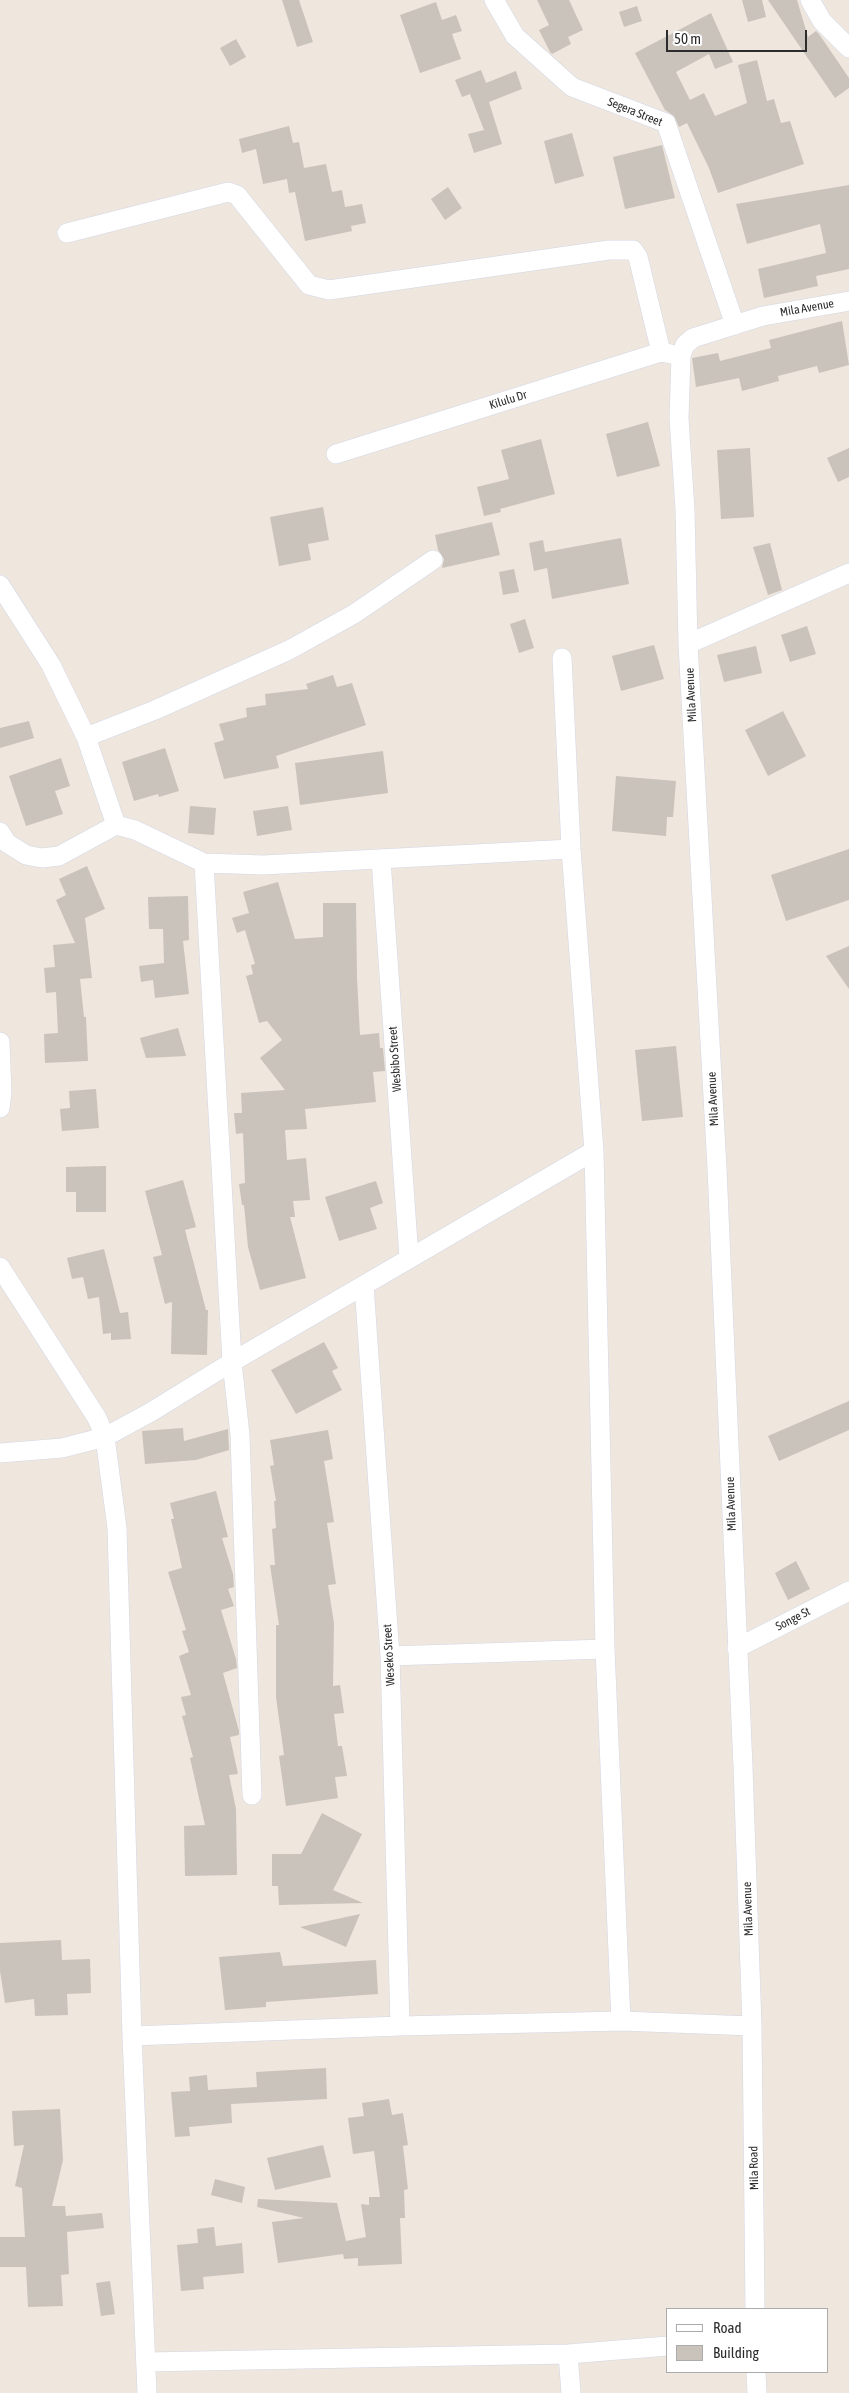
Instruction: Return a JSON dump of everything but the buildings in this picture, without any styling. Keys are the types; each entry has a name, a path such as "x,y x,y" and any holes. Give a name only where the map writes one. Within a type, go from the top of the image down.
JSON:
{"street":[{"name":"Segera Street","path":"494,0 515,36 572,87 666,123 735,325"},
{"path":"810,0 822,21 849,48"},
{"path":"67,233 228,192 237,195 308,285 328,290 609,250 633,250 638,257 661,352"},
{"name":"Mila Avenue","path":"752,2026 717,1178 688,644 685,510 680,418 681,355 685,345 693,338 763,316 849,301"},
{"name":"Kilulu Dr","path":"336,454 661,352 681,355"},
{"path":"86,737 156,710 289,650 354,614 433,560"},
{"path":"688,644 849,574"},
{"path":"0,586 51,665 86,737 116,826"},
{"path":"562,658 571,849 594,1151 605,1649 621,2021"},
{"path":"0,832 7,843 26,854 42,858 59,856 116,826 134,830 204,863 263,865 571,849"},
{"name":"Wesbibo Street","path":"381,860 409,1258"},
{"path":"204,863 232,1362 240,1435 252,1795"},
{"path":"0,1042 2,1093 0,1108"},
{"path":"0,1453 62,1448 106,1437 594,1151"},
{"path":"0,1267 97,1418 106,1437 117,1528 132,2036 147,2393"},
{"name":"Weseko Street","path":"364,1285 390,1656 400,2026"},
{"name":"Songe St","path":"737,1648 849,1591"},
{"path":"390,1656 605,1649"},
{"path":"132,2036 400,2026 621,2021 752,2026"},
{"name":"Mila Road","path":"752,2026 755,2308"},
{"path":"146,2362 568,2354 666,2346"},
{"path":"568,2354 571,2393"},
{"path":"756,2373 756,2393"}]}
